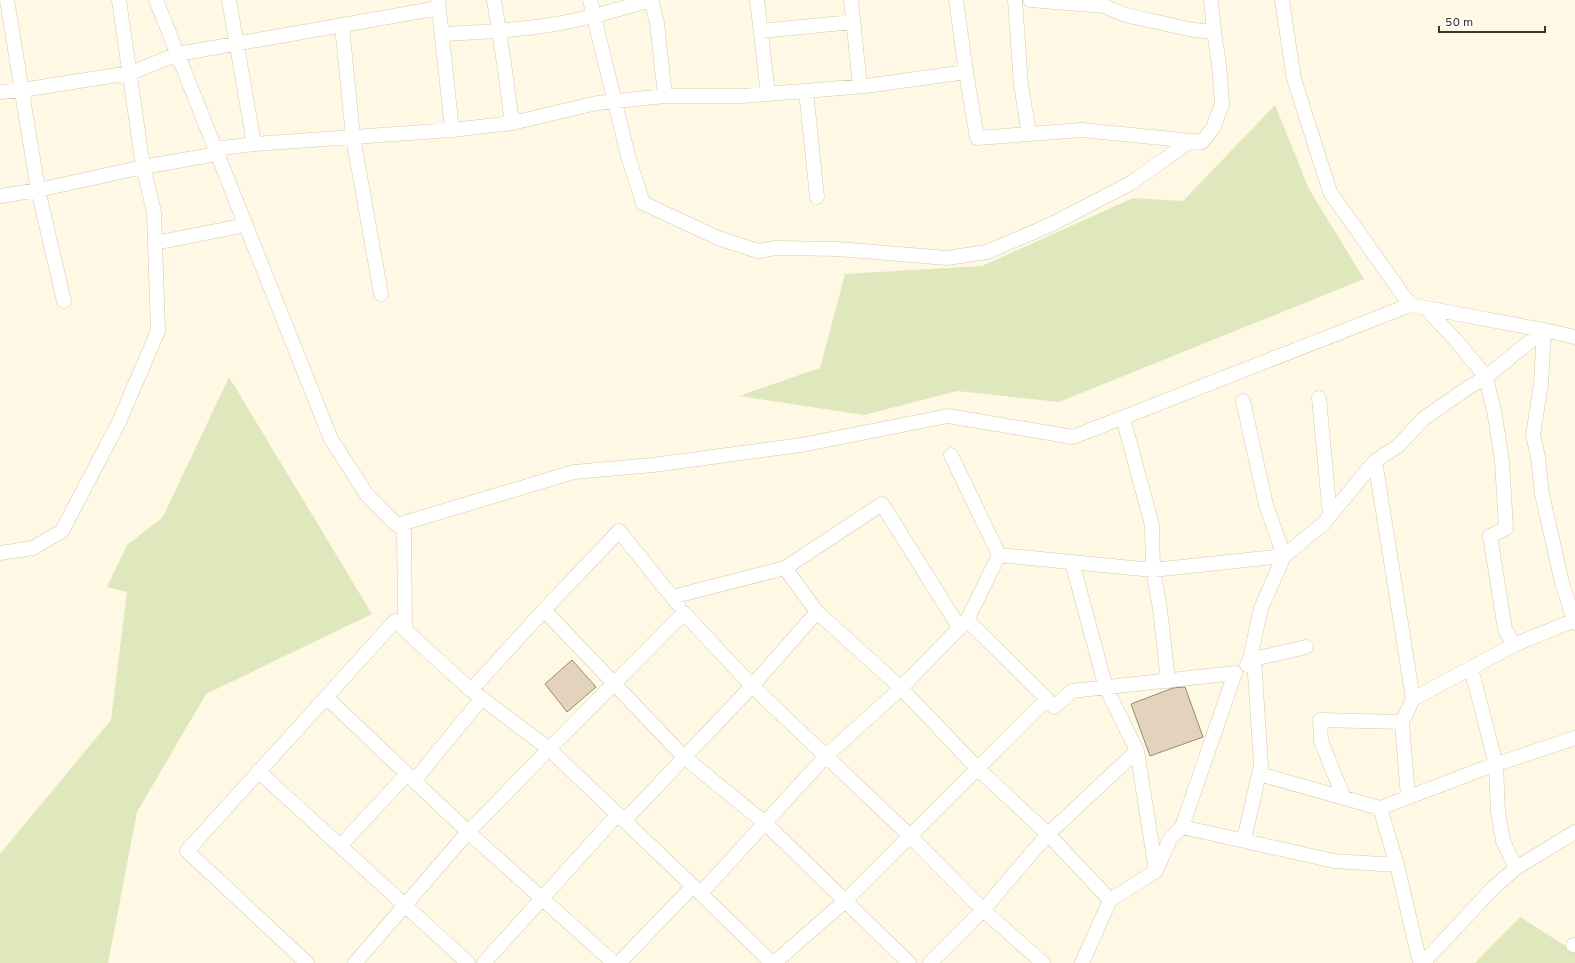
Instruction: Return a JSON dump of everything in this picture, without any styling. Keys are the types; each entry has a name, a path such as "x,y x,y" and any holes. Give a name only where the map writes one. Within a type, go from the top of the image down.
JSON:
{"street":[{"path":"7,0 38,190 64,301"},
{"path":"0,553 33,548 62,531 119,422 158,331 154,212 143,167 119,0"},
{"path":"156,0 331,439 367,495 397,525 574,472 653,465 801,446 948,416 1073,437 1410,305 1544,330 1575,338"},
{"path":"229,0 254,144"},
{"path":"494,0 512,123"},
{"path":"590,0 628,156 643,203 718,238 758,251 776,248 838,249 947,258 987,252 1052,224 1131,183 1190,141"},
{"path":"442,34 499,31 545,26 594,16 651,0 657,23 665,96"},
{"path":"757,0 768,94"},
{"path":"851,0 860,86"},
{"path":"956,0 977,138 1082,130 1202,142 1213,128 1222,104 1220,65 1214,31 1211,0"},
{"path":"1015,0 1021,85 1029,134"},
{"path":"1030,0 1100,3 1126,16 1200,32 1214,31"},
{"path":"1282,0 1294,79 1330,192 1410,305"},
{"path":"0,92 22,90 130,73 178,54 342,26 438,4 452,130"},
{"path":"760,31 853,22"},
{"path":"342,26 353,137 381,294"},
{"path":"0,196 38,190 254,144 452,130 512,123 597,103 665,96 742,96 806,91 860,86 966,72"},
{"path":"806,91 816,197"},
{"path":"155,243 246,225"},
{"path":"1426,308 1459,344 1486,377 1495,416 1502,461 1506,528 1490,536 1505,629 1514,645"},
{"path":"1244,840 1261,765 1252,661 1260,608 1284,556 1323,524 1375,461 1398,446 1422,419 1486,377 1544,330"},
{"path":"1413,699 1514,645 1575,621 1562,583 1542,494 1538,456 1533,435 1541,384 1544,330"},
{"path":"1319,398 1330,516"},
{"path":"1243,401 1266,505 1284,556"},
{"path":"1123,418 1152,526 1153,570 1160,609 1168,681"},
{"path":"951,455 999,555"},
{"path":"1375,461 1413,699 1402,722 1408,797"},
{"path":"672,597 785,568 882,504 963,623 1054,707 1072,691 1235,673 1252,661 1306,647"},
{"path":"404,523 405,630"},
{"path":"340,846 411,778 544,610 619,531 684,613 752,686 909,835 983,910 1043,963"},
{"path":"999,555 1153,570 1284,556"},
{"path":"619,963 697,890 765,823 826,756 901,688 963,623 999,555"},
{"path":"1072,562 1106,688 1137,751 1156,871"},
{"path":"785,568 817,612 901,688 978,769 1048,834 1110,900"},
{"path":"544,610 615,682 684,757 765,823 909,963"},
{"path":"484,963 541,898 684,757 752,686 817,612"},
{"path":"355,963 468,832 684,613"},
{"path":"307,963 187,851 395,621 477,694 549,749 773,963 845,901 909,835 978,769 1047,699"},
{"path":"1471,668 1496,765 1498,812 1503,841 1516,868"},
{"path":"1082,963 1110,900 1156,871 1170,839 1182,827 1235,673"},
{"path":"326,697 468,832 614,963"},
{"path":"1344,798 1321,741 1320,720 1402,722"},
{"path":"1259,774 1380,808 1496,765 1575,738"},
{"path":"930,963 983,910 1048,834 1137,751"},
{"path":"258,771 468,963"},
{"path":"1380,808 1397,865 1420,963"},
{"path":"1182,827 1334,861 1397,865"},
{"path":"1423,963 1493,888 1516,868 1575,832"}],"green space":[{"path":"1275,105 1309,189 1364,279 1059,402 957,391 864,415 739,396 820,368 845,274 982,266 1133,198 1183,201"},
{"path":"229,377 372,614 206,694 137,812 108,963 0,963 0,854 111,720 127,592 107,587 127,545 163,517"},
{"path":"1520,917 1575,952 1575,963 1475,963"}],"building":[{"path":"572,660 596,687 567,712 545,684"},
{"path":"1185,687 1203,737 1150,756 1131,704 1173,688"}]}
